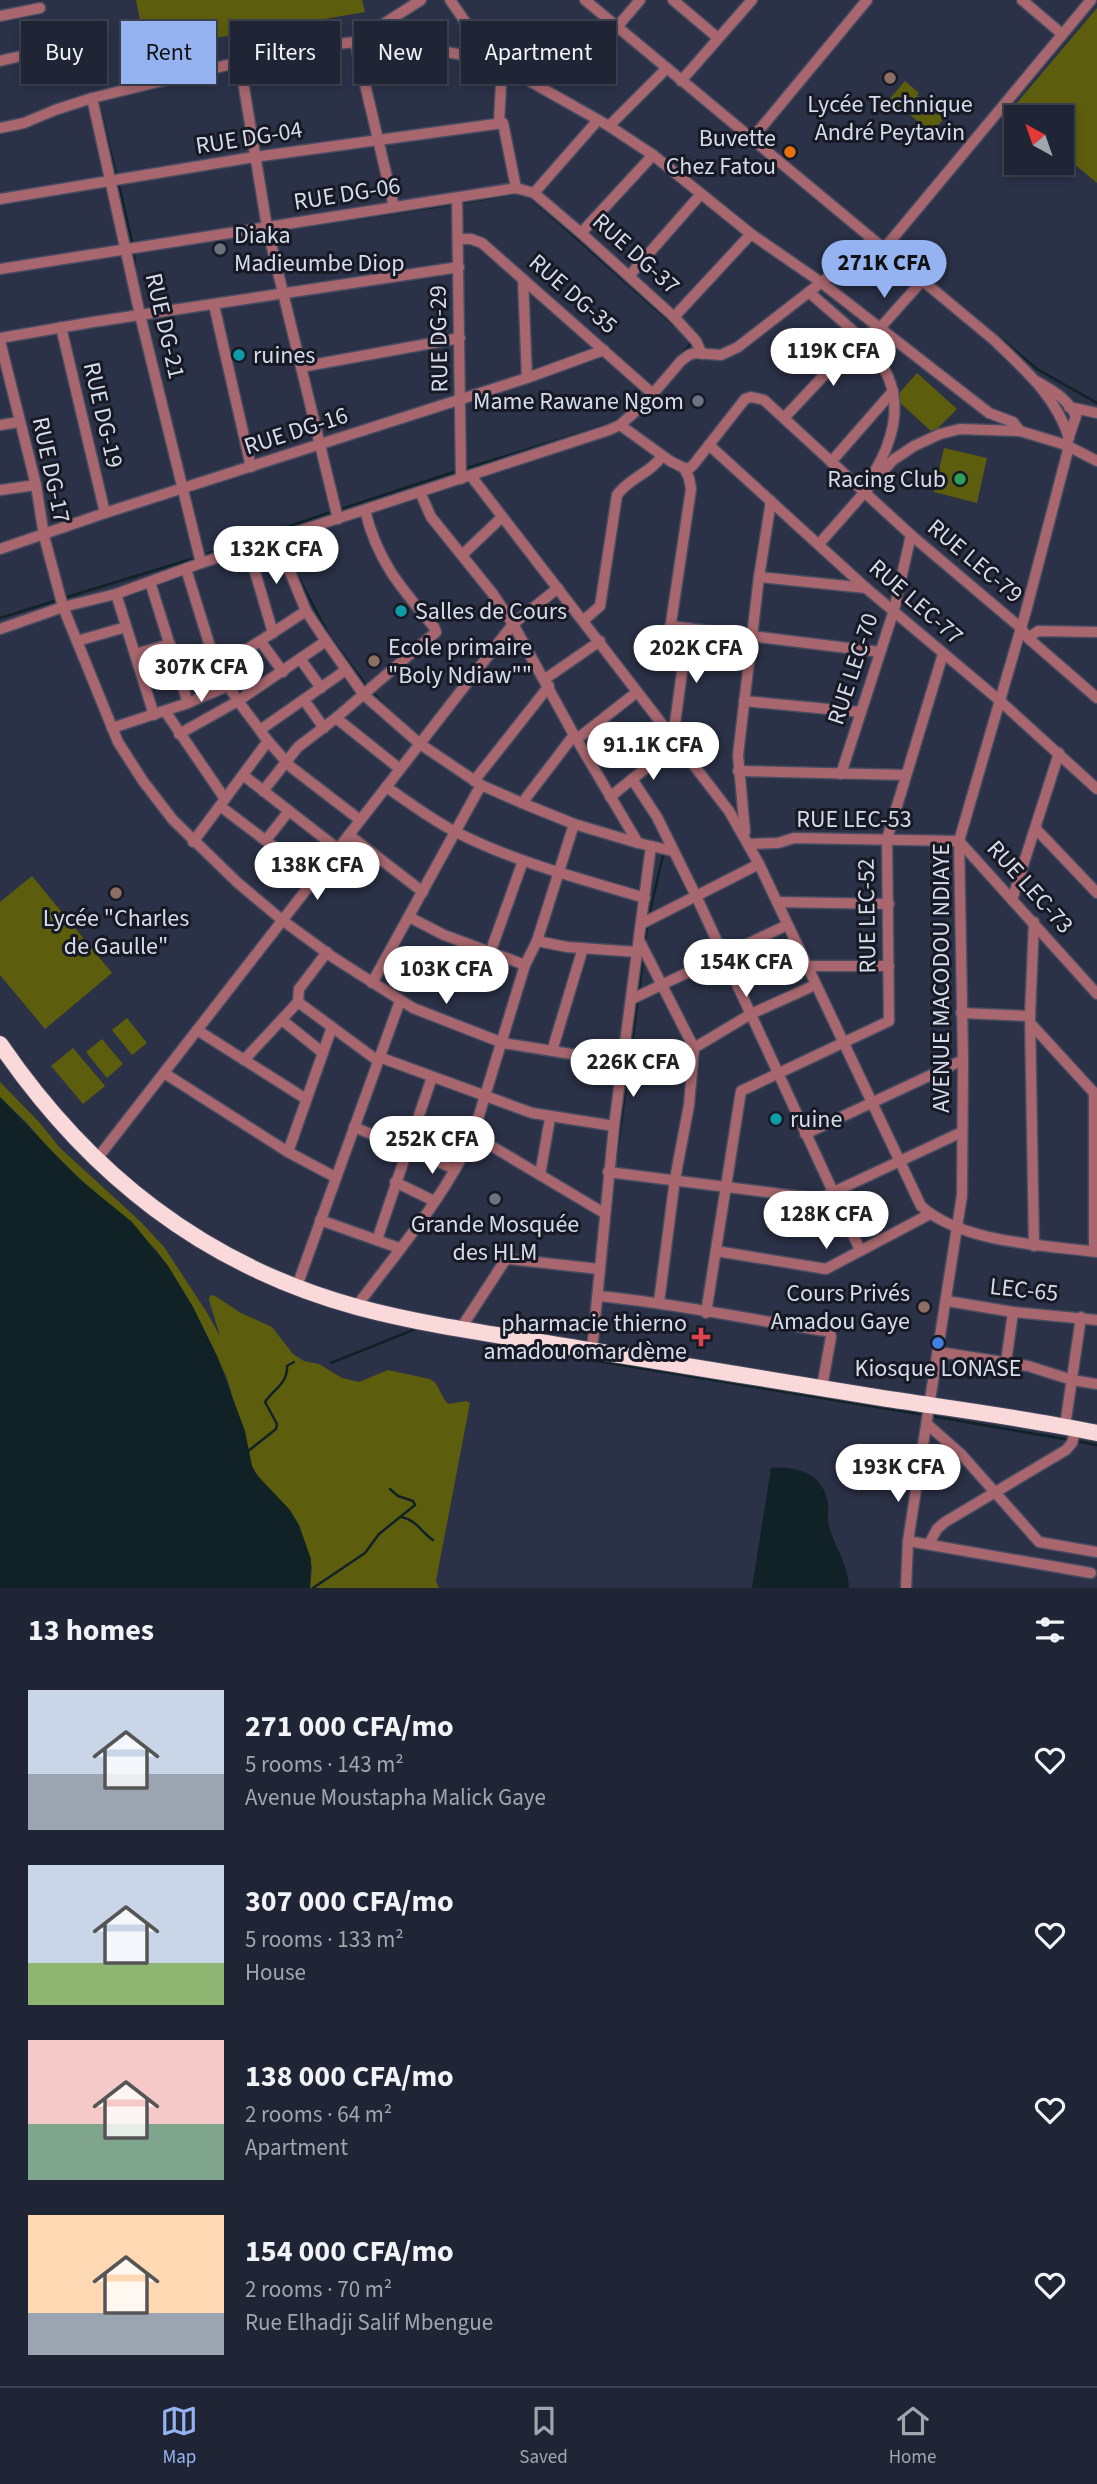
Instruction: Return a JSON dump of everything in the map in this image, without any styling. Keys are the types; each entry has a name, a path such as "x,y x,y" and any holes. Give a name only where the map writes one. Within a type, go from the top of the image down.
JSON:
{"highway":[{"path":"0,1044 47,1108 96,1160 153,1208 241,1263 356,1307 461,1328 1097,1433"}],"street":[{"path":"389,21 421,0"},
{"path":"450,0 465,21"},
{"path":"585,0 870,240 994,340 1037,381 1062,415 1068,441"},
{"path":"617,27 640,0"},
{"path":"673,0 718,38"},
{"path":"681,81 751,0"},
{"path":"751,140 867,0"},
{"path":"1022,0 1062,34"},
{"path":"883,250 1091,0"},
{"path":"0,16 40,8"},
{"path":"0,61 21,56"},
{"path":"0,128 24,123 92,99 230,65"},
{"path":"609,126 667,68"},
{"path":"243,84 267,227 338,519"},
{"path":"365,84 394,207"},
{"path":"501,84 502,124 516,188"},
{"path":"535,84 653,155 751,234 822,283 989,413 1013,422 1020,431"},
{"name":"RUE DG-21","path":"92,99 140,315 201,563"},
{"path":"534,193 598,120"},
{"name":"RUE DG-04","path":"0,199 254,157 502,124"},
{"path":"581,233 653,155"},
{"name":"RUE DG-06","path":"0,269 126,247 516,188 534,193"},
{"name":"RUE DG-37","path":"534,193 674,317 696,341 702,354"},
{"path":"629,276 701,194"},
{"name":"RUE DG-29","path":"457,198 461,400 466,478"},
{"path":"674,317 751,234"},
{"name":"RUE DG-35","path":"459,239 482,243 653,394"},
{"path":"0,629 63,607 150,582 620,425 653,394 681,361 695,353 721,355 738,347 822,283 870,240"},
{"path":"0,339 61,327 459,267"},
{"path":"523,279 527,378"},
{"path":"784,418 859,338 880,328 921,282"},
{"path":"809,292 881,360 893,391 894,414 887,447 864,492"},
{"path":"214,305 251,467"},
{"name":"RUE DG-19","path":"61,327 105,513"},
{"path":"301,367 460,338"},
{"name":"RUE DG-17","path":"0,339 36,485 44,536 63,607 76,641 112,728 129,761 193,842 282,920 400,1001 435,1018 503,1043 621,1062"},
{"name":"RUE DG-16","path":"0,549 461,400 604,350"},
{"path":"1037,381 1054,391 1073,411"},
{"path":"831,462 893,391"},
{"name":"RUE LEC-79","path":"709,445 745,399 751,397 764,400 911,535 1097,698"},
{"path":"1062,415 1073,411 1095,412"},
{"name":"AVENUE MACODOU NDIAYE","path":"906,1588 908,1541 958,1229 962,1181 959,841 999,701 1025,633 1068,450 1073,411"},
{"path":"0,425 19,422"},
{"path":"620,425 662,456 684,468 690,468 709,445"},
{"path":"820,544 893,460 929,438 960,429 1020,431 1068,441 1097,461"},
{"name":"RUE LEC-77","path":"709,445 866,588 1059,753 1097,789"},
{"path":"584,620 600,606 617,495 624,485 654,466 662,456"},
{"path":"668,643 691,489 684,468"},
{"path":"466,478 502,517 584,620 729,811 759,864 916,1198 930,1214 958,1229 1034,1246 1096,1251 1095,1094 1030,1020 961,1013"},
{"path":"0,490 36,485"},
{"path":"419,492 430,517 493,594 513,624 575,737 638,843"},
{"path":"747,841 738,755 759,577 771,501"},
{"path":"263,791 298,747 337,718 436,632 435,627 389,572 370,529 365,510"},
{"path":"462,555 502,517"},
{"name":"RUE LEC-70","path":"841,774 894,610 911,535"},
{"path":"276,538 306,611 346,670 364,695 420,744 478,783 522,803 574,824 673,851"},
{"path":"248,548 273,633"},
{"path":"186,569 217,669 238,701 286,761 360,820"},
{"path":"759,577 866,588"},
{"path":"150,582 188,703"},
{"path":"96,1160 513,624 558,588"},
{"path":"116,593 135,654 160,713 179,734 223,802 315,878"},
{"path":"217,669 306,611"},
{"path":"76,641 126,626"},
{"path":"670,626 880,652"},
{"path":"610,797 675,741 688,628"},
{"path":"1025,633 1097,632"},
{"path":"179,734 238,701 302,660 326,641"},
{"path":"372,983 456,832 478,783 547,683 600,641"},
{"path":"261,642 282,672"},
{"path":"135,654 170,644"},
{"name":"RUE LEC-52","path":"727,1186 741,1091 889,1021 887,839 943,654"},
{"path":"302,660 321,688"},
{"path":"260,730 346,670"},
{"path":"112,728 188,703 228,686"},
{"path":"522,803 575,737 637,692"},
{"path":"304,700 324,728"},
{"path":"744,701 860,712"},
{"path":"337,718 400,769"},
{"path":"193,842 268,741"},
{"path":"1012,900 1059,753"},
{"path":"738,771 906,775"},
{"path":"243,775 338,849"},
{"path":"632,779 656,817 724,955 860,1250"},
{"path":"386,787 456,832 523,861 645,898"},
{"path":"266,840 289,811"},
{"path":"356,1307 434,1201 473,1135 525,965 537,942 574,824"},
{"path":"1036,828 1095,885"},
{"path":"349,835 423,892"},
{"name":"RUE LEC-53","path":"747,841 778,843 794,838 959,841"},
{"name":"RUE LEC-73","path":"959,841 1097,994"},
{"path":"592,1350 608,1172 651,846"},
{"path":"490,953 523,861"},
{"path":"641,924 759,864"},
{"path":"777,902 889,904"},
{"path":"409,917 490,953 525,965"},
{"path":"1034,922 1030,1020 1034,1246"},
{"path":"632,999 787,925"},
{"path":"639,939 694,1048 689,1105 675,1179 659,1302"},
{"path":"537,942 637,952"},
{"path":"552,1051 583,948"},
{"path":"244,1060 298,1002 299,989 327,953"},
{"path":"806,966 889,966"},
{"path":"694,1048 751,1014 815,985"},
{"path":"297,1286 400,1001"},
{"path":"298,1002 378,1059 550,1118 614,1126"},
{"path":"282,1020 323,1053"},
{"path":"288,1152 332,1027"},
{"path":"197,1030 306,1099"},
{"path":"805,1134 963,1060"},
{"path":"164,1073 288,1152 335,1177"},
{"path":"377,1240 432,1077"},
{"path":"540,1175 550,1118"},
{"path":"354,1127 455,1169"},
{"path":"608,1172 802,1198 823,1197 962,1132"},
{"path":"473,1135 604,1213"},
{"path":"395,1182 434,1201"},
{"path":"706,1313 727,1186"},
{"path":"716,1251 822,1269 930,1214"},
{"path":"320,1220 399,1248"},
{"path":"461,1328 508,1259 600,1269"},
{"path":"598,1296 659,1302 706,1313 830,1334 822,1387"},
{"name":"LEC-65","path":"947,1301 1013,1312 1097,1320"},
{"path":"1006,1362 1013,1312"},
{"path":"929,1544 945,1522 1066,1450 1072,1443 1072,1380 1081,1317"},
{"path":"939,1352 1028,1366 1072,1380 1097,1384"},
{"path":"927,1424 961,1454 1043,1544 1097,1552"},
{"path":"908,1541 1091,1573"}],"shaded area":[{"path":"136,0 362,0 365,12 313,21 230,21 230,35 216,38 216,21 140,21"},
{"path":"1097,8 1097,183 1074,164 1074,105 1015,105"},
{"path":"905,81 944,118 932,133 904,110 901,114 887,102"},
{"path":"917,373 957,409 933,433 895,398"},
{"name":"Racing Club","path":"944,448 987,458 977,503 934,492"},
{"path":"32,876 112,973 45,1029 0,975 0,902"},
{"path":"127,1018 147,1043 132,1055 112,1030"},
{"path":"102,1039 123,1064 107,1078 86,1052"},
{"path":"73,1048 105,1086 83,1104 51,1066"},
{"path":"0,1082 60,1148 141,1222 164,1247 220,1336 209,1300 210,1295 272,1327 293,1354 304,1361 319,1364 342,1378 359,1382 388,1370 430,1379 448,1404 467,1401 470,1403 436,1581 439,1588 310,1588 312,1566 252,1466 227,1378 193,1307 168,1266 156,1250 51,1151 0,1097"},
{"path":"0,1097 78,1178 132,1222 168,1266 193,1307 217,1356 245,1431 256,1474 290,1510 299,1525 311,1559 310,1588 0,1588"},
{"path":"771,1468 800,1471 816,1479 821,1485 828,1504 829,1526 844,1563 849,1588 752,1588"}],"waterway":[{"path":"98,100 116,175"},
{"path":"118,181 133,246"},
{"path":"460,203 519,193"},
{"path":"529,196 675,326"},
{"path":"280,230 454,204"},
{"path":"890,247 915,267"},
{"path":"134,253 135,271"},
{"path":"963,307 987,328"},
{"path":"998,336 1037,369 1097,403"},
{"path":"680,356 692,342"},
{"path":"464,469 610,424 620,418"},
{"path":"341,509 457,471"},
{"path":"201,556 334,511"},
{"path":"64,598 195,558"},
{"path":"294,569 330,637 368,688"},
{"path":"0,618 58,600"},
{"path":"373,693 390,711"},
{"path":"649,916 664,851"},
{"path":"676,868 690,897"},
{"path":"645,944 647,926"},
{"path":"784,930 810,984"},
{"path":"639,993 643,958"},
{"path":"616,1159 638,999"},
{"path":"587,1342 589,1325"},
{"path":"331,1363 418,1328"},
{"path":"510,1345 925,1415"},
{"path":"247,1452 276,1429 277,1424 265,1402 283,1381 287,1366 294,1362"},
{"path":"931,1416 1070,1440"},
{"path":"1076,1441 1097,1445"},
{"path":"313,1588 365,1553 379,1534 415,1505 413,1501 398,1496 390,1489"},
{"path":"401,1517 415,1523 433,1540"}],"place":[{"name":"Lycée Technique André Peytavin","path":"890,78"},
{"name":"Buvette Chez Fatou","path":"790,152"},
{"name":"Diaka Madieumbe Diop","path":"220,249"},
{"name":"ruines","path":"239,355"},
{"name":"Mame Rawane Ngom","path":"698,401"},
{"name":"Racing Club","path":"960,479"},
{"name":"Salles de Cours","path":"401,611"},
{"name":"Ecole primaire \"Boly Ndiaw\"\"","path":"374,661"},
{"name":"Lycée \"Charles de Gaulle\"","path":"116,893"},
{"name":"ruine","path":"776,1119"},
{"name":"Grande Mosquée des HLM","path":"495,1199"},
{"name":"Cours Privés Amadou Gaye","path":"924,1307"},
{"name":"pharmacie thierno amadou omar dème","path":"701,1337"},
{"name":"Kiosque LONASE","path":"938,1343"}]}
